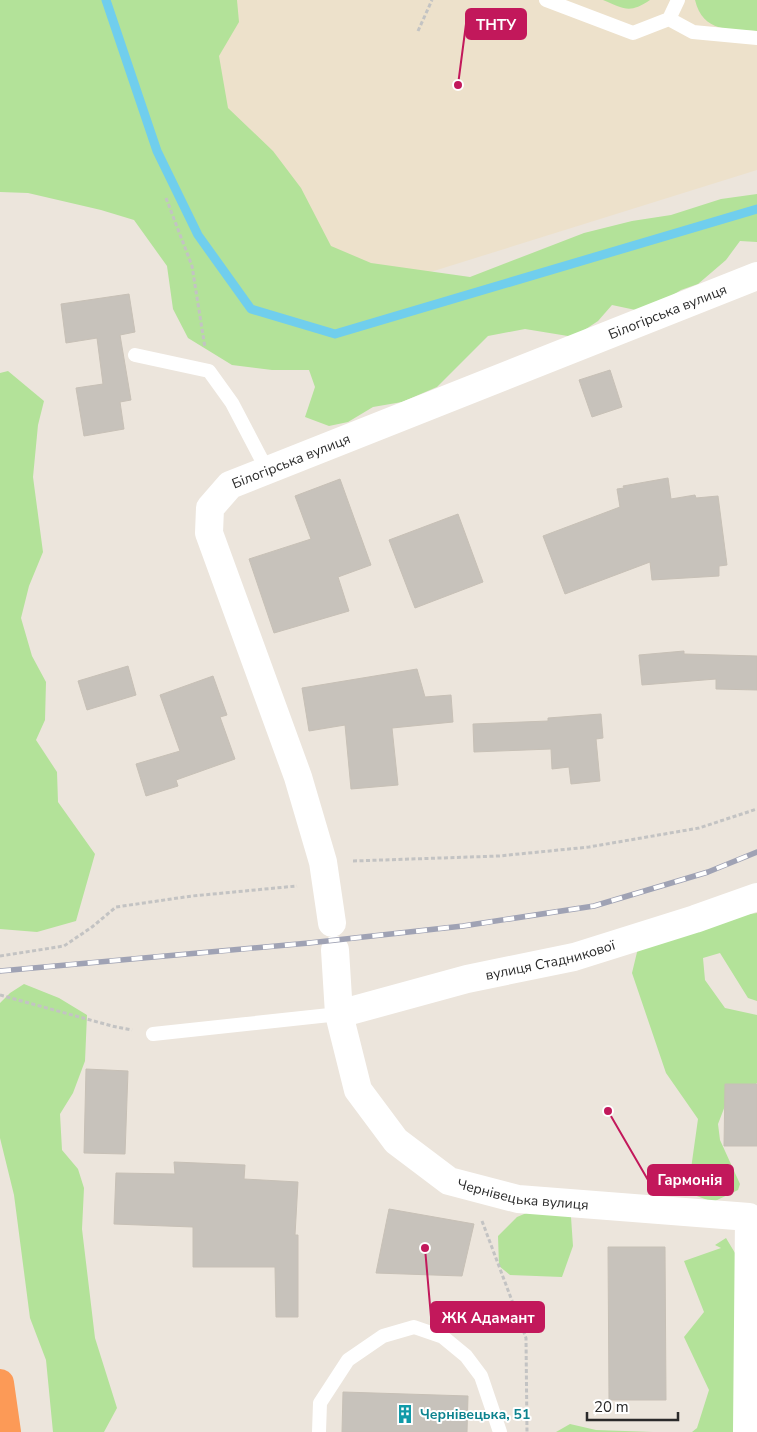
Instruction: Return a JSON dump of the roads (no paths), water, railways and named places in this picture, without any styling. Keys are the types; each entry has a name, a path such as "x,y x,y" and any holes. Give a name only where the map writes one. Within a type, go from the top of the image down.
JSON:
{"highway":[{"path":"0,1382 7,1432"}],"street":[{"name":"Білогірська вулиця","path":"332,923 324,872 298,777 210,533 210,508 230,484 757,276"},
{"name":"вулиця Стадникової","path":"339,1014 468,979 574,957 757,897"},
{"name":"Чернівецька вулиця","path":"335,950 339,1014 358,1090 396,1141 449,1181 518,1199 753,1217 747,1432"}],"lane":[{"path":"546,0 633,33 669,19 678,0"},
{"path":"669,19 693,32 757,38"},
{"path":"135,355 209,371 232,403 266,470"},
{"path":"332,923 335,950"},
{"path":"153,1034 339,1014"},
{"path":"319,1432 320,1403 348,1360 383,1336 414,1327 443,1336 466,1356 481,1376 500,1432"}],"waterway":[{"path":"106,0 157,151 198,235 251,309 335,334 757,209"}],"railway":[{"path":"0,971 309,943 463,926 594,906 708,872 757,852"}],"place":[{"name":"ТНТУ","path":"458,85"},
{"name":"Гармонія","path":"608,1111"},
{"name":"ЖК Адамант","path":"425,1248"},
{"name":"Чернівецька, 51","path":"405,1414"}]}
